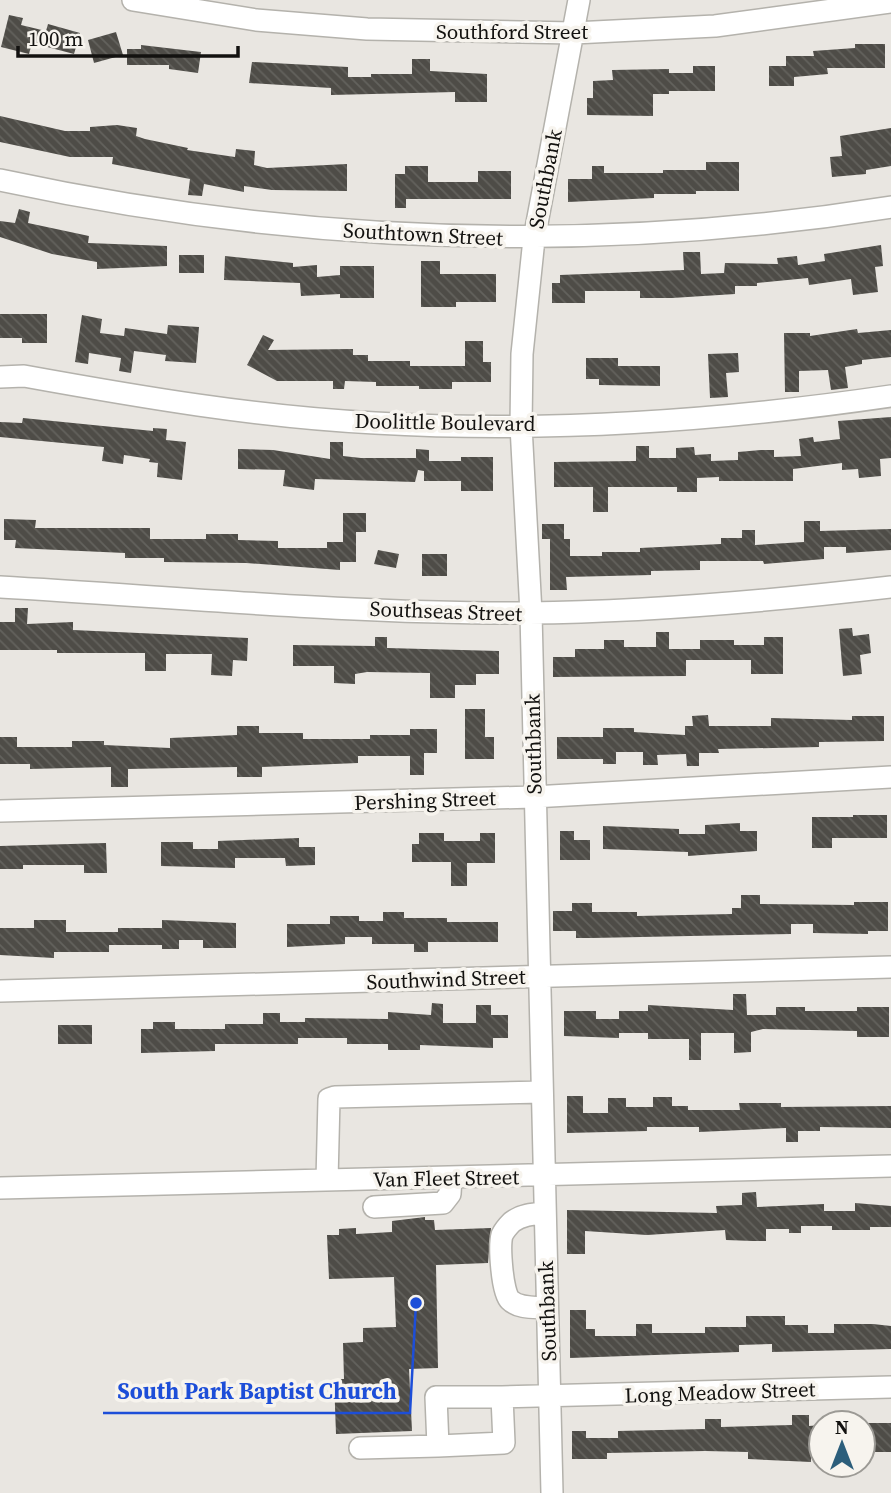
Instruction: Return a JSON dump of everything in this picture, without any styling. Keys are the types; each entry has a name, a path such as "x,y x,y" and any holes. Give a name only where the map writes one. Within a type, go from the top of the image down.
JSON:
{"street":[{"name":"Southford Street","path":"134,0 256,20 367,29 574,33 715,26 891,2"},
{"name":"Southbank","path":"552,1493 543,1175 534,1136 542,1092 533,797 531,613 521,426 524,318 534,239 579,0"},
{"name":"Southtown Street","path":"0,180 137,206 283,225 394,235 534,239 752,228 891,207"},
{"name":"Doolittle Boulevard","path":"0,377 24,376 230,409 335,419 521,426 690,419 891,396"},
{"name":"Southseas Street","path":"0,587 388,610 531,613 738,605 891,587"},
{"name":"Pershing Street","path":"0,811 533,797 891,777"},
{"name":"Southwind Street","path":"0,991 891,967"},
{"path":"327,1180 327,1104 335,1097 542,1092"},
{"name":"Van Fleet Street","path":"0,1188 891,1166"},
{"path":"373,1179 375,1217 443,1203 450,1194 451,1177"},
{"path":"544,1213 523,1216 513,1222 502,1234 502,1247 504,1292 509,1300 519,1305 547,1308"},
{"name":"Long Meadow Street","path":"438,1446 436,1398 891,1387"},
{"path":"360,1448 504,1443 502,1397"}],"building":[{"path":"9,15 23,18 21,25 46,31 48,24 80,33 74,54 32,43 29,54 1,47"},
{"path":"116,32 123,55 94,63 88,40"},
{"path":"855,44 885,44 885,68 827,68 828,74 794,77 794,86 769,86 769,66 786,66 786,56 814,56 813,51 855,48"},
{"path":"141,45 201,52 198,73 169,69 169,65 127,65 127,49 141,49"},
{"path":"412,59 430,59 430,71 487,74 487,102 455,102 455,92 331,95 331,88 249,83 252,62 348,67 348,77 371,77 371,74 412,74"},
{"path":"693,66 715,66 715,91 669,91 669,94 653,94 653,116 587,115 587,98 593,98 593,81 613,80 612,70 669,69 669,73 693,73"},
{"path":"0,116 65,131 90,131 90,127 117,125 137,128 136,136 188,148 187,150 235,157 236,149 255,151 254,165 267,168 347,164 347,191 272,190 244,186 244,192 204,184 202,196 188,195 190,179 112,164 113,157 70,157 0,142"},
{"path":"891,128 891,166 866,170 866,174 832,177 830,157 842,156 840,136"},
{"path":"706,162 739,162 739,191 696,191 696,194 654,194 654,198 568,202 568,179 592,179 592,166 604,166 604,173 663,173 663,170 706,170"},
{"path":"405,166 428,166 428,182 478,182 478,171 511,171 511,199 406,199 406,208 395,208 395,174 405,174"},
{"path":"19,209 30,212 28,223 89,236 88,243 167,246 167,266 97,269 97,262 52,254 0,237 0,221 15,223"},
{"path":"881,245 883,266 875,267 878,292 853,295 851,279 809,285 808,278 757,283 757,286 735,286 735,294 640,298 640,291 585,291 585,303 552,303 552,283 560,283 560,275 684,270 683,252 700,252 701,274 724,273 725,263 778,264 777,258 797,256 798,265 825,261 824,254"},
{"path":"179,255 204,255 204,273 179,273"},
{"path":"225,256 293,263 293,267 317,265 317,277 340,275 340,266 374,266 374,298 340,298 340,294 301,296 300,283 224,280"},
{"path":"421,261 440,261 440,274 496,274 496,302 456,302 456,307 421,307"},
{"path":"0,314 47,314 47,343 22,343 22,338 0,338"},
{"path":"82,315 102,319 100,333 124,336 125,328 167,334 168,325 199,327 196,363 165,361 166,355 134,351 131,373 119,371 121,358 89,353 88,364 75,362"},
{"path":"857,329 858,333 891,330 891,357 862,360 862,364 845,367 848,388 831,390 828,370 799,371 799,392 785,392 784,333 810,333 810,336"},
{"path":"263,335 274,340 268,350 353,349 353,355 368,355 368,361 410,361 410,366 465,366 465,341 483,341 483,362 491,362 491,382 452,382 452,389 419,389 419,386 376,386 376,382 345,381 344,389 333,389 333,381 277,381 247,365"},
{"path":"738,353 739,372 726,373 728,397 710,398 708,354"},
{"path":"586,358 618,358 618,366 660,366 660,386 599,385 599,379 586,379"},
{"path":"891,417 891,458 880,459 881,476 859,478 858,469 842,470 842,463 793,469 793,481 719,481 719,477 697,478 697,492 677,492 677,487 608,487 608,512 593,512 593,487 554,487 554,462 636,461 636,446 649,446 649,458 676,458 676,448 694,447 695,455 711,454 711,461 738,460 738,452 761,450 774,450 774,457 801,456 799,439 813,437 814,442 840,439 838,421"},
{"path":"23,418 153,431 153,428 167,429 166,440 186,442 182,480 157,477 158,463 149,462 150,459 124,455 123,464 102,461 104,447 0,437 0,422 22,423"},
{"path":"330,442 343,442 343,456 361,458 416,458 416,449 429,450 429,461 493,457 493,491 461,491 461,481 424,481 424,471 418,470 415,482 315,479 314,490 283,486 285,470 238,469 238,449 273,450 330,459"},
{"path":"343,513 366,513 366,532 356,532 356,562 340,562 340,570 246,563 164,562 164,558 125,558 125,553 15,548 16,540 4,540 4,519 36,520 35,528 150,528 150,539 206,539 206,534 238,534 238,540 278,541 278,548 327,548 327,542 343,542"},
{"path":"804,521 820,521 820,531 891,529 891,550 846,553 846,547 824,547 824,559 764,564 763,561 700,561 700,570 651,571 651,575 566,577 567,590 550,590 550,539 542,539 542,524 564,524 564,539 570,539 570,556 602,556 602,552 640,552 640,548 721,544 721,538 742,538 742,530 755,530 755,545 804,542"},
{"path":"378,550 399,554 396,568 374,564"},
{"path":"422,554 447,554 447,576 422,576"},
{"path":"15,608 28,608 27,624 73,622 73,630 248,638 247,661 233,660 232,676 211,675 212,654 166,654 166,671 145,671 145,653 0,650 0,622 15,622"},
{"path":"852,628 853,636 869,634 871,653 860,655 862,674 843,676 839,629"},
{"path":"656,632 669,632 669,649 700,649 700,640 734,640 734,645 764,645 764,637 783,637 783,674 751,674 751,660 686,660 686,676 553,677 553,657 575,657 575,649 604,649 604,640 624,640 624,647 656,647"},
{"path":"375,637 387,637 387,648 499,651 499,674 476,674 476,685 455,685 455,698 430,698 430,673 367,672 355,674 355,684 334,683 334,666 293,666 293,645 375,646"},
{"path":"465,709 485,709 485,737 494,737 494,759 465,759"},
{"path":"708,715 709,726 771,726 771,718 852,720 852,716 884,716 884,741 819,742 819,747 718,749 719,753 699,753 699,766 687,766 686,754 657,755 658,765 643,765 643,752 616,752 616,764 603,764 603,759 557,759 557,737 603,737 603,728 634,728 634,732 685,735 685,726 693,726 692,716"},
{"path":"237,726 259,726 259,733 303,733 303,739 370,739 370,735 410,735 410,729 437,729 437,753 424,753 424,775 410,775 410,756 358,756 358,763 262,767 262,777 237,777 237,767 128,769 128,787 111,787 111,767 30,769 30,764 0,764 0,737 17,737 17,747 72,747 72,741 104,741 104,745 170,748 170,738 237,735"},
{"path":"887,815 887,838 832,838 832,848 812,848 812,817"},
{"path":"740,823 740,831 757,831 757,851 688,856 688,852 603,849 603,826 679,829 679,834 705,834 705,825"},
{"path":"560,831 574,831 574,840 590,840 590,860 560,860"},
{"path":"419,833 444,833 444,841 480,841 480,833 495,833 495,863 467,863 467,886 451,886 451,862 412,862 412,844 419,844"},
{"path":"299,838 299,847 315,847 315,865 286,866 285,858 235,858 235,868 161,866 161,842 193,842 193,849 218,849 218,841"},
{"path":"106,843 107,873 84,873 84,865 23,865 23,869 0,869 0,846"},
{"path":"741,895 760,895 760,904 854,905 854,902 888,902 888,931 868,931 868,934 813,933 813,924 791,924 791,934 576,938 576,931 553,931 553,911 572,911 572,903 592,903 592,912 637,912 637,916 732,914 732,908 741,908"},
{"path":"383,912 404,912 404,918 447,918 447,922 498,922 498,942 428,942 428,952 414,952 414,944 372,944 372,937 345,937 345,944 287,947 287,924 330,924 330,916 359,916 359,921 383,921"},
{"path":"34,920 66,920 66,932 118,932 118,928 162,928 162,920 236,923 236,948 203,948 203,940 179,940 179,949 162,949 162,945 109,945 109,952 54,952 54,958 0,955 0,928 34,928"},
{"path":"733,994 746,994 747,1015 776,1015 776,1007 805,1007 805,1011 857,1011 857,1007 889,1007 889,1037 857,1037 857,1031 763,1029 751,1032 751,1052 734,1053 734,1033 701,1033 701,1060 689,1060 689,1039 648,1039 648,1033 619,1033 619,1038 564,1036 564,1011 596,1011 596,1019 619,1019 619,1011 648,1011 648,1005 733,1010"},
{"path":"432,1003 443,1004 443,1023 476,1023 476,1005 491,1005 491,1015 508,1015 508,1038 493,1038 493,1048 420,1045 420,1050 388,1050 388,1044 347,1044 347,1038 298,1038 298,1044 215,1044 215,1051 141,1053 141,1029 153,1029 153,1022 175,1022 175,1029 225,1029 225,1024 263,1024 263,1013 280,1013 280,1022 305,1022 305,1018 388,1019 388,1012 431,1015"},
{"path":"58,1025 92,1025 92,1044 58,1044"},
{"path":"567,1096 583,1096 583,1113 608,1113 608,1098 626,1098 626,1107 653,1107 653,1097 672,1097 672,1106 688,1106 688,1110 740,1110 739,1103 781,1103 781,1107 891,1106 891,1128 820,1127 820,1131 798,1131 798,1142 786,1142 786,1128 699,1132 699,1127 647,1127 647,1131 567,1133"},
{"path":"756,1192 757,1207 824,1204 824,1211 855,1211 855,1203 891,1206 891,1227 832,1230 832,1226 801,1226 801,1233 789,1233 789,1229 766,1229 766,1241 726,1240 725,1230 647,1235 585,1231 585,1254 567,1254 567,1210 717,1213 716,1206 742,1205 742,1193"},
{"path":"425,1217 425,1220 434,1220 435,1230 491,1228 488,1263 436,1265 438,1368 409,1369 412,1431 336,1434 334,1379 344,1379 343,1343 363,1342 363,1328 396,1327 394,1277 329,1279 327,1235 339,1235 339,1229 356,1228 356,1234 392,1232 392,1221"},
{"path":"570,1310 586,1310 586,1329 595,1329 595,1336 636,1336 636,1324 652,1324 652,1333 705,1333 705,1327 746,1327 746,1316 785,1316 785,1325 808,1325 808,1333 834,1333 834,1324 891,1326 891,1349 772,1352 772,1344 739,1345 739,1352 570,1358"},
{"path":"792,1415 807,1415 807,1462 748,1459 748,1452 705,1451 607,1453 607,1459 572,1459 572,1431 586,1431 586,1438 618,1438 618,1431 705,1429 705,1419 721,1419 721,1427 792,1425"},
{"path":"877,1423 891,1423 891,1452 877,1452"}],"place":[{"name":"South Park Baptist Church","path":"416,1303"}]}
